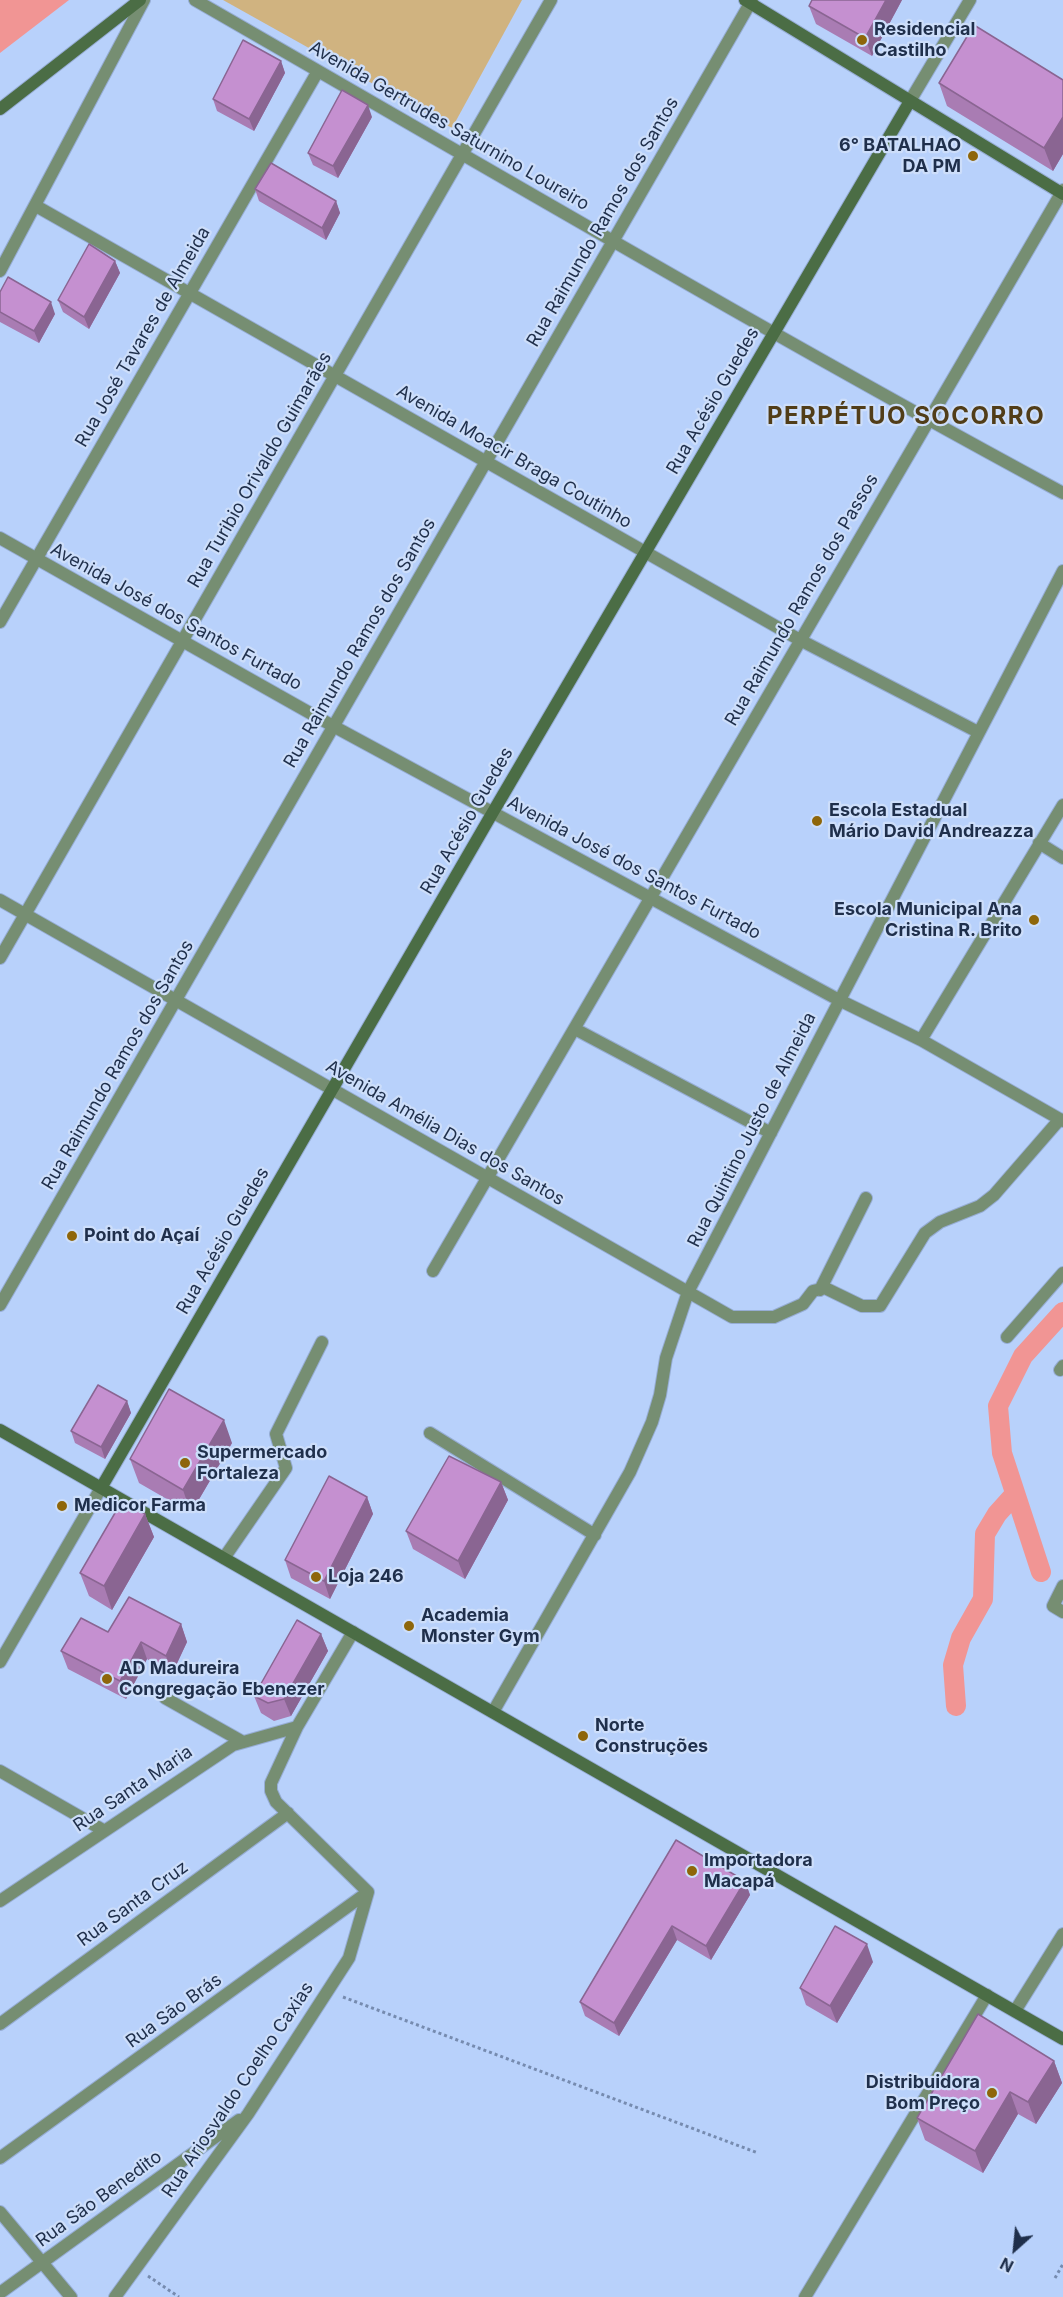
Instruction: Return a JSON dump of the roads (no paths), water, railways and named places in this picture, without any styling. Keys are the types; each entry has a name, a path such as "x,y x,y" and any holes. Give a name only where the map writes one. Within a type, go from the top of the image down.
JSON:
{"street":[{"path":"0,109 140,0"},
{"path":"0,271 144,0"},
{"name":"Avenida Gertrudes Saturnino Loureiro","path":"195,0 612,242 1063,494"},
{"name":"Rua Turibio Orivaldo Guimarães","path":"0,958 551,0"},
{"name":"Rua Acésio Guedes","path":"0,1662 493,812 970,0"},
{"path":"749,1 1062,193"},
{"name":"Rua Raimundo Ramos dos Santos","path":"0,1305 749,1"},
{"name":"Rua José Tavares de Almeida","path":"0,622 318,71"},
{"name":"Rua Raimundo Ramos dos Passos","path":"433,1271 575,1029 649,897 1062,193"},
{"name":"Avenida Moacir Braga Coutinho","path":"36,206 800,640 978,732"},
{"name":"Avenida José dos Santos Furtado","path":"0,538 333,726 839,1000 921,1040 1062,1120"},
{"name":"Rua Quintino Justo de Almeida","path":"494,1712 630,1472 652,1422 660,1395 666,1358 688,1292 1063,571"},
{"path":"921,1040 1063,805"},
{"path":"1039,843 1063,858"},
{"name":"Avenida Amélia Dias dos Santos","path":"0,900 732,1317 774,1317 803,1304 813,1291 820,1290"},
{"path":"575,1029 771,1133"},
{"path":"820,1290 825,1288 862,1306 880,1306 925,1233 940,1222 980,1206 994,1195 1062,1120"},
{"path":"820,1290 866,1198"},
{"path":"1007,1337 1063,1273"},
{"path":"224,1558 286,1468 276,1434 322,1342"},
{"path":"0,1430 1063,2039"},
{"path":"430,1433 595,1534"},
{"path":"1058,1609 1063,1586"},
{"path":"354,1632 297,1727 271,1783 271,1791 276,1802 368,1892"},
{"path":"165,1698 243,1742"},
{"name":"Rua Santa Maria","path":"0,1901 233,1745 297,1727"},
{"path":"0,1771 103,1830"},
{"name":"Rua Santa Cruz","path":"0,2024 288,1813"},
{"name":"Rua Ariosvaldo Coelho Caxias","path":"115,2297 248,2114 349,1958 368,1892"},
{"name":"Rua São Brás","path":"0,2158 368,1892"},
{"path":"1015,2011 1063,1934"},
{"path":"805,2297 987,1995"},
{"name":"Rua São Benedito","path":"0,2293 248,2114"},
{"path":"0,2212 40,2263 71,2297"}],"waterway":[{"path":"1041,1572 1002,1453 998,1406 1023,1356 1063,1312"},
{"path":"956,1706 953,1665 961,1638 983,1599 985,1534 997,1514 1015,1494"}],"place":[{"name":"Residencial Castilho","path":"862,40"},
{"name":"6° BATALHAO DA PM","path":"973,156"},
{"name":"Escola Estadual Mário David Andreazza","path":"817,821"},
{"name":"Escola Municipal Ana Cristina R. Brito","path":"1034,920"},
{"name":"Point do Açaí","path":"72,1236"},
{"name":"Supermercado Fortaleza","path":"185,1463"},
{"name":"Medicor Farma","path":"62,1506"},
{"name":"Loja 246","path":"316,1577"},
{"name":"Academia Monster Gym","path":"409,1626"},
{"name":"AD Madureira Congregação Ebenezer","path":"107,1679"},
{"name":"Norte Construções","path":"583,1736"},
{"name":"Importadora Macapá","path":"692,1871"},
{"name":"Distribuidora Bom Preço","path":"992,2093"}],"district":[{"name":"PERPÉTUO SOCORRO","path":"906,417"}]}
